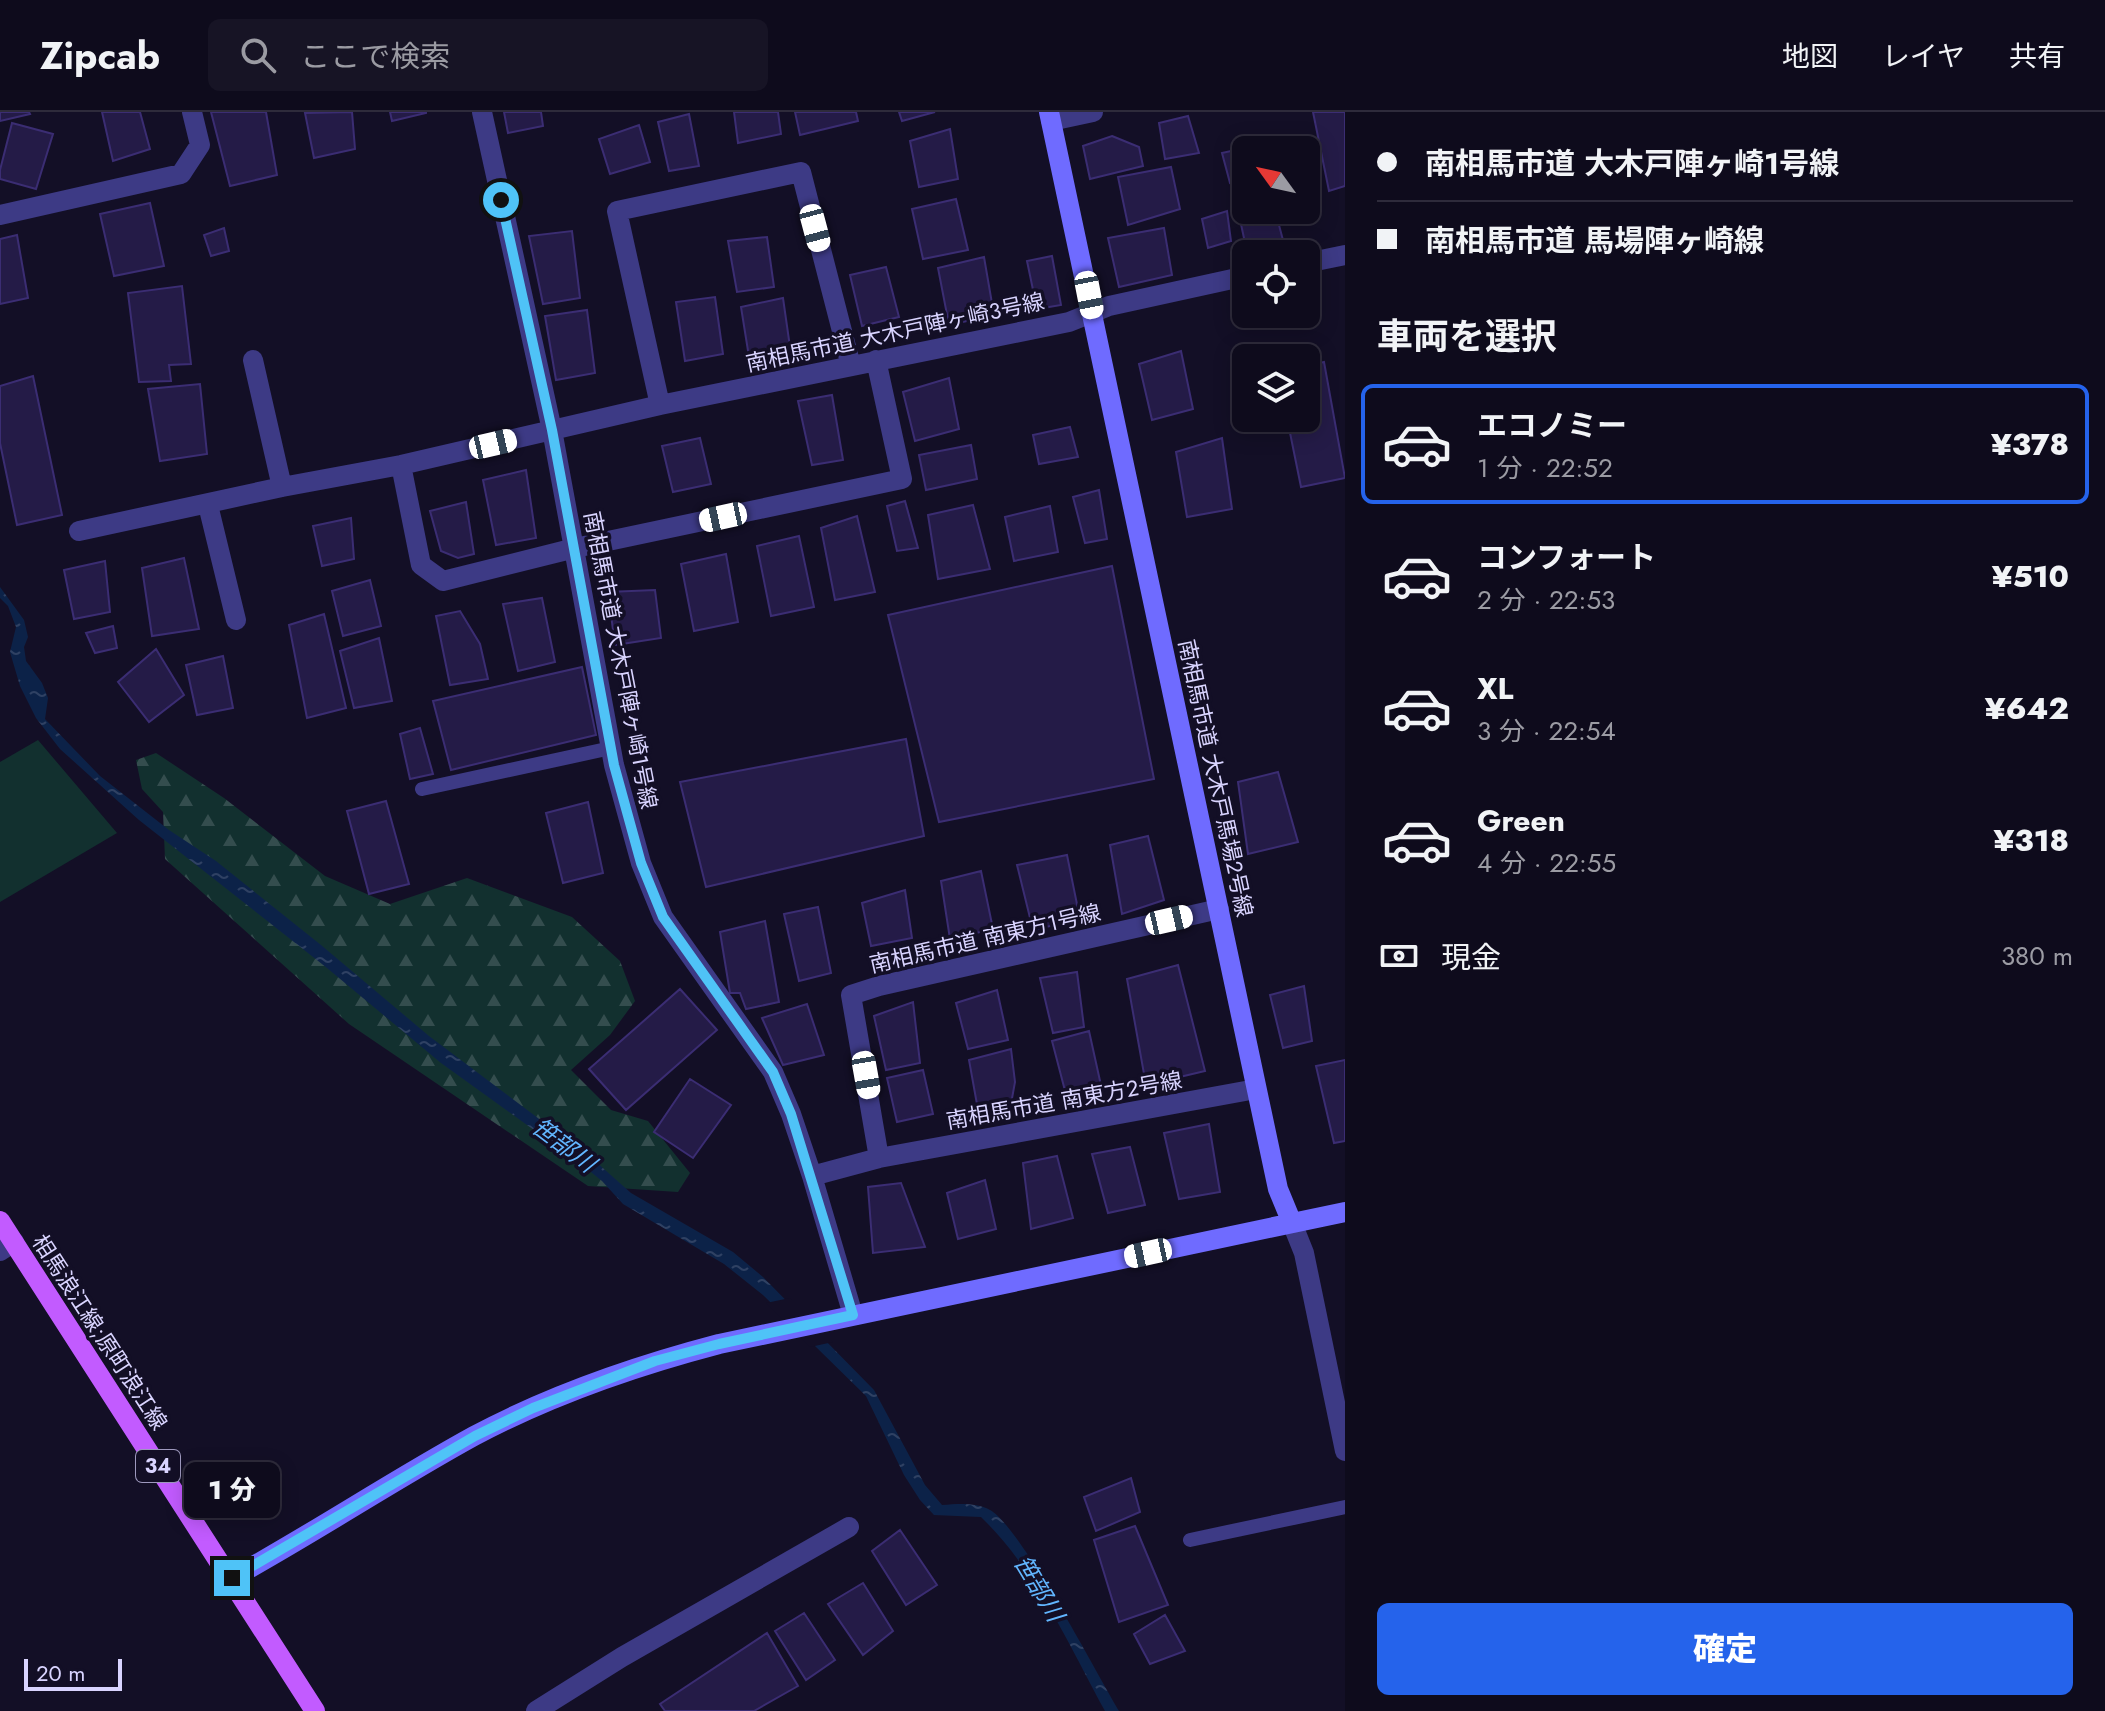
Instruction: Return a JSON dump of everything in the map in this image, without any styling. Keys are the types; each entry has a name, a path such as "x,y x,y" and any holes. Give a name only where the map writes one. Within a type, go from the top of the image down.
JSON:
{"main road":[{"name":"相馬浪江線;原町浪江線","path":"0,1221 7,1246 232,1578 315,1711"}],"street":[{"path":"0,215 181,174 200,145 192,112"},
{"name":"南相馬市道 大木戸陣ヶ崎1号線","path":"482,112 552,430 611,748 637,851 657,904 695,965 773,1072 812,1176 853,1315"},
{"path":"1050,116 1093,112"},
{"name":"南相馬市道 大木戸馬場2号線","path":"1050,116 1278,1189 1304,1253 1345,1451"},
{"path":"660,405 617,211 801,172 851,366"},
{"path":"1320,260 1345,255"},
{"name":"南相馬市道 大木戸陣ヶ崎3号線","path":"79,531 401,465 660,405 1069,322 1109,306 1232,279"},
{"path":"253,360 282,487"},
{"path":"401,465 421,565 443,581 575,548 902,479 876,360"},
{"path":"208,505 236,620"},
{"name":"南相馬市道 南東方1号線","path":"879,1158 851,995 1219,909"},
{"name":"南相馬市道 南東方2号線","path":"879,1158 1256,1089"},
{"path":"812,1176 879,1158"},
{"path":"232,1578 475,1436 521,1413 655,1361 853,1315 1345,1212"},
{"path":"536,1711 622,1657 849,1527"}],"lane":[{"path":"422,789 611,748"},
{"path":"1190,1540 1345,1507"}],"green space":[{"path":"38,740 117,833 0,902 0,762"},
{"path":"156,753 224,798 325,876 390,904 467,878 572,917 620,961 635,1001 610,1035 571,1070 611,1110 648,1121 690,1173 678,1192 588,1186 349,1024 165,859 163,812 142,789 136,760"}],"water":[{"name":"笹部川","path":"0,587 24,620 28,637 24,647 26,661 42,683 48,698 45,719 100,776 169,830 216,861 429,1036 595,1161 631,1193 733,1252 763,1277 874,1390 925,1485 942,1505 979,1506 990,1510 1003,1522 1038,1571 1119,1711 1105,1711 1035,1584 1001,1538 981,1517 934,1515 904,1475 866,1396 763,1295 724,1264 623,1204 581,1164 441,1063 327,968 139,820 60,749 36,718 20,686 10,652 16,627 8,606 0,598"}],"pier":[{"path":"790,1298 833,1342 810,1347 766,1303"}],"building":[{"path":"0,112 29,112 30,114 0,121"},
{"path":"102,112 140,112 150,149 113,161"},
{"path":"211,112 266,112 277,175 230,186"},
{"path":"352,112 355,149 314,158 305,113"},
{"path":"390,112 426,112 426,113 392,121"},
{"path":"504,112 541,112 543,126 508,133"},
{"path":"734,112 778,112 781,134 738,143"},
{"path":"795,112 856,112 858,121 800,135"},
{"path":"899,112 935,112 902,121"},
{"path":"1313,112 1345,112 1345,186 1329,191"},
{"path":"689,114 699,166 669,171 658,122"},
{"path":"1188,116 1199,153 1165,159 1159,123"},
{"path":"12,123 53,134 36,189 0,179"},
{"path":"639,125 650,162 610,174 599,139"},
{"path":"950,129 958,179 919,187 910,141"},
{"path":"1112,136 1139,147 1143,166 1090,179 1083,146"},
{"path":"1232,151 1232,182 1230,183 1222,153"},
{"path":"1171,167 1180,209 1128,225 1118,177"},
{"path":"956,199 968,250 923,259 912,209"},
{"path":"150,203 164,266 114,276 100,214"},
{"path":"1227,211 1231,241 1208,248 1202,219"},
{"path":"1241,224 1279,224 1283,240 1244,240"},
{"path":"224,228 229,251 211,256 204,235"},
{"path":"1164,228 1172,275 1119,287 1108,238"},
{"path":"572,231 580,298 543,304 529,236"},
{"path":"17,235 28,298 0,304 0,239"},
{"path":"767,237 774,287 737,292 728,241"},
{"path":"1052,256 1061,305 1037,309 1027,261"},
{"path":"984,257 994,315 949,325 938,268"},
{"path":"886,267 899,317 862,326 850,275"},
{"path":"182,286 191,364 169,365 171,381 139,382 128,293"},
{"path":"715,297 723,354 685,361 676,302"},
{"path":"783,298 790,347 749,357 741,307"},
{"path":"587,310 595,373 556,380 545,316"},
{"path":"1181,351 1193,409 1152,420 1139,364"},
{"path":"1324,362 1345,478 1301,487 1290,432 1320,432 1320,363"},
{"path":"33,376 62,515 17,525 0,443 0,386"},
{"path":"949,378 959,429 915,441 903,392"},
{"path":"200,384 207,454 160,461 148,389"},
{"path":"832,395 843,460 812,465 798,401"},
{"path":"1070,427 1078,457 1039,464 1033,435"},
{"path":"700,438 711,484 673,492 662,446"},
{"path":"1222,438 1232,509 1187,517 1176,452"},
{"path":"971,445 977,479 926,490 919,455"},
{"path":"526,470 536,538 496,545 483,480"},
{"path":"1099,490 1107,539 1085,543 1073,497"},
{"path":"905,501 918,548 897,551 887,506"},
{"path":"466,502 474,554 458,558 441,551 430,511"},
{"path":"973,505 990,569 938,579 928,515"},
{"path":"1050,506 1058,552 1014,561 1005,517"},
{"path":"857,516 875,592 835,600 821,528"},
{"path":"351,518 354,559 322,566 313,526"},
{"path":"799,536 814,607 771,616 757,546"},
{"path":"726,554 738,622 694,631 681,564"},
{"path":"184,558 199,629 152,636 142,568"},
{"path":"105,561 110,612 74,619 64,570"},
{"path":"1112,566 1154,779 939,822 888,615"},
{"path":"370,580 381,626 343,636 332,591"},
{"path":"655,590 661,638 615,645 608,592"},
{"path":"542,598 555,662 518,671 503,604"},
{"path":"460,611 480,644 488,679 450,685 436,616"},
{"path":"324,614 346,708 307,718 289,625"},
{"path":"113,626 117,648 95,653 86,633"},
{"path":"379,638 392,701 354,708 340,651"},
{"path":"156,649 184,695 149,722 118,682"},
{"path":"223,656 233,708 197,715 186,665"},
{"path":"582,667 596,735 451,770 433,701"},
{"path":"420,728 433,774 410,779 400,734"},
{"path":"906,739 924,836 706,887 680,782"},
{"path":"1278,772 1298,842 1248,854 1238,782"},
{"path":"386,801 409,884 369,894 347,811"},
{"path":"588,802 603,873 563,883 546,813"},
{"path":"1148,836 1164,900 1122,914 1110,845"},
{"path":"1067,855 1080,919 1033,930 1017,865"},
{"path":"981,871 993,929 950,939 941,881"},
{"path":"905,890 912,938 871,946 862,903"},
{"path":"818,907 831,973 799,981 784,914"},
{"path":"765,921 779,1002 746,1009 740,993 730,993 720,932"},
{"path":"1178,965 1205,1071 1146,1085 1127,979"},
{"path":"1077,972 1084,1027 1053,1033 1040,978"},
{"path":"1304,986 1312,1041 1283,1048 1270,995"},
{"path":"680,989 717,1030 626,1110 589,1069"},
{"path":"997,990 1008,1040 968,1049 956,1003"},
{"path":"913,1002 920,1063 886,1070 874,1016"},
{"path":"807,1004 824,1055 783,1065 762,1018"},
{"path":"1089,1031 1104,1099 1069,1106 1052,1041"},
{"path":"1011,1049 1015,1082 1009,1115 980,1121 969,1060"},
{"path":"1345,1060 1345,1141 1334,1143 1316,1066"},
{"path":"923,1070 933,1114 897,1122 887,1078"},
{"path":"690,1079 731,1105 693,1158 654,1132"},
{"path":"1209,1124 1220,1192 1179,1199 1164,1133"},
{"path":"1130,1147 1145,1205 1108,1213 1092,1154"},
{"path":"1057,1156 1073,1218 1031,1229 1023,1163"},
{"path":"985,1180 996,1229 958,1239 947,1193"},
{"path":"901,1183 925,1247 873,1253 868,1187"},
{"path":"1131,1478 1140,1512 1096,1531 1084,1497"},
{"path":"1135,1526 1168,1605 1119,1622 1094,1540"},
{"path":"900,1530 937,1585 906,1605 872,1551"},
{"path":"863,1583 893,1631 863,1655 828,1604"},
{"path":"804,1613 835,1660 806,1680 775,1631"},
{"path":"1165,1615 1185,1651 1150,1664 1134,1634"},
{"path":"767,1633 798,1686 754,1711 665,1711 660,1704"}],"route":[{"path":"232,1578 475,1436 533,1408 655,1361 853,1315 812,1176 773,1072 663,917 641,863 614,765 552,430 501,200"}]}
